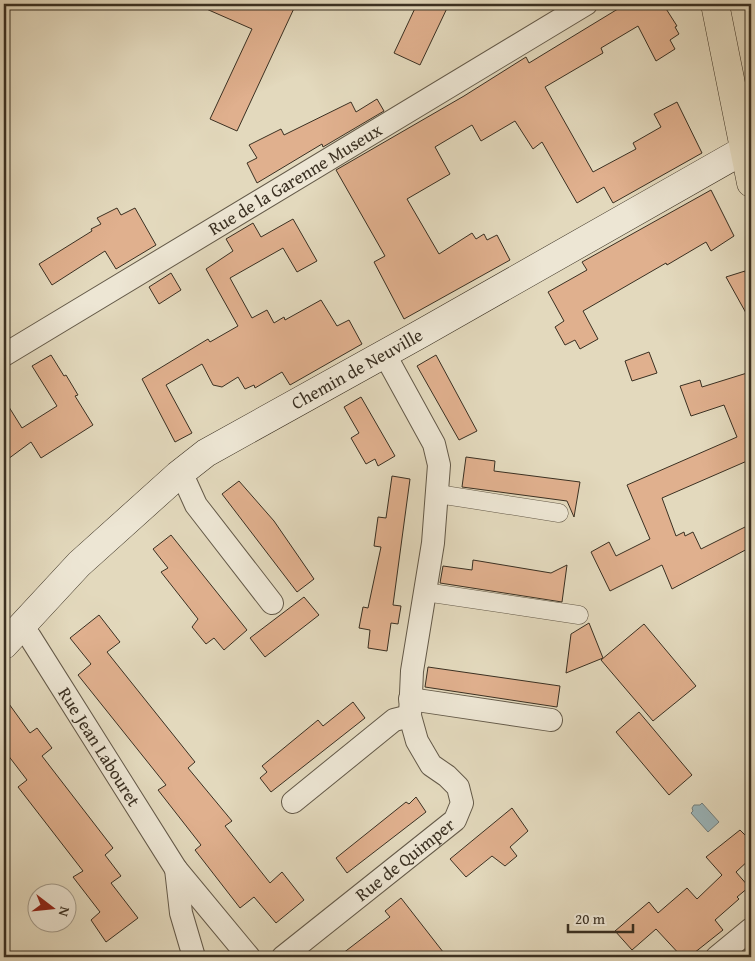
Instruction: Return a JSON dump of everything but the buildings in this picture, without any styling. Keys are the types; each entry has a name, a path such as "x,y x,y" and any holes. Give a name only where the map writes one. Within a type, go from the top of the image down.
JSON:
{"main road":[{"path":"715,4 748,147 751,183"},
{"name":"Chemin de Neuville","path":"13,636 79,564 178,475 206,453 422,333 748,147"}],"street":[{"name":"Rue de la Garenne Museux","path":"4,354 586,4"},
{"name":"Rue de Quimper","path":"283,957 454,820 462,803 458,787 447,776 431,765 417,741 410,708 412,671 433,543 439,465 434,444 384,353"},
{"path":"178,475 186,483 196,505 272,603"},
{"path":"438,494 558,513"},
{"path":"425,592 579,616"},
{"name":"Rue Jean Labouret","path":"13,636 30,637 176,869 249,957"},
{"path":"293,802 410,708 551,720"},
{"name":"Rue Jean Labouret","path":"176,869 181,913 194,957"},
{"path":"717,957 751,929"}],"water":[{"path":"702,803 719,822 708,832 691,813 694,805"}]}
